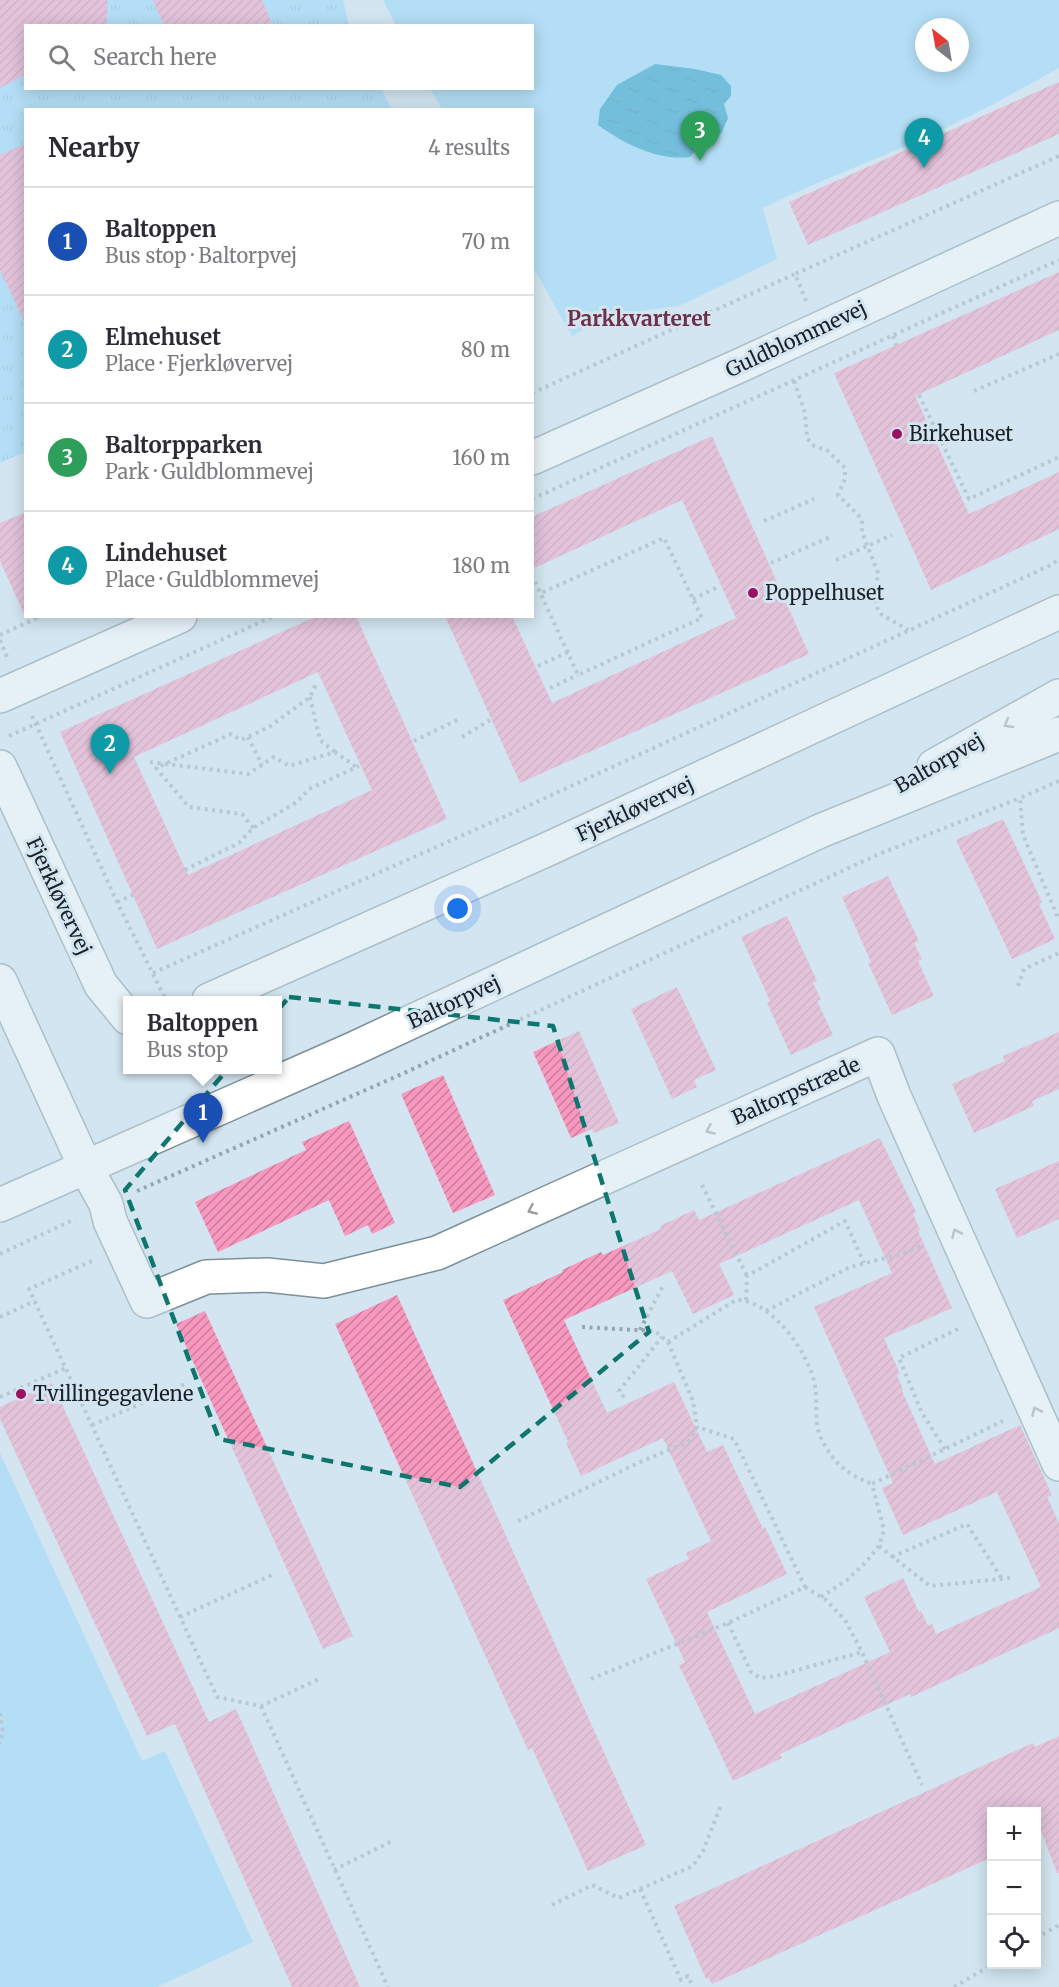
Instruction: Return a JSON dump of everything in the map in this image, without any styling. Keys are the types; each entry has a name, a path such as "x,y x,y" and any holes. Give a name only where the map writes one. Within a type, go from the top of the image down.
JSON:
{"street":[{"name":"Guldblommevej","path":"534,457 1059,218"},
{"name":"Fjerkløvervej","path":"218,996 548,849 1059,612"},
{"path":"10,692 176,618"},
{"name":"Baltorpvej","path":"820,831 1059,696"},
{"name":"Baltorpvej","path":"0,1205 353,1049 820,831 1059,734"},
{"name":"Fjerkløvervej","path":"0,767 101,985 123,1012"},
{"path":"0,981 86,1168 106,1204 110,1221 123,1247"},
{"name":"Baltorpstræde","path":"123,1247 147,1301 206,1277 267,1275 324,1281 437,1253 878,1054 894,1096 993,1312 1059,1464"}],"path":[{"path":"534,392 1059,156"},
{"path":"534,498 1059,260"},
{"path":"795,274 818,329"},
{"path":"893,336 897,345"},
{"path":"974,391 1059,354"},
{"path":"794,381 806,413 807,438 814,446 828,451 845,468 845,478 838,495 862,519 862,532 878,573 875,601 879,613 909,630"},
{"path":"919,395 969,499 1059,457"},
{"path":"764,521 814,499"},
{"path":"836,560 892,535"},
{"path":"771,563 830,537"},
{"path":"541,593 664,538 702,618 550,688"},
{"path":"153,973 506,816 1053,564 1059,558"},
{"path":"534,579 578,675"},
{"path":"693,599 720,586"},
{"path":"0,635 37,618"},
{"path":"0,740 270,618"},
{"path":"538,666 568,652"},
{"path":"253,828 242,814 189,807 156,768 231,734 241,740 268,727 310,697 317,682"},
{"path":"10,692 35,724 117,902 164,996"},
{"path":"185,870 239,843 253,828 297,802 309,789 358,767 320,740 310,697"},
{"path":"414,741 459,719"},
{"path":"462,737 490,720"},
{"path":"248,737 262,765"},
{"path":"150,762 249,774 274,757 289,766 335,752"},
{"path":"0,1254 106,1204 402,1074 879,854 1059,781"},
{"path":"1020,798 1023,835 1059,920"},
{"path":"117,902 133,895"},
{"path":"1018,986 1024,969 1059,952"},
{"path":"702,1185 747,1276 746,1300"},
{"path":"747,1276 845,1221 864,1263"},
{"path":"766,1311 850,1267 901,1254 955,1231"},
{"path":"123,1247 29,1289 217,1697 261,1706 319,1679"},
{"path":"640,1330 664,1284"},
{"path":"668,1342 736,1300 746,1300 766,1311 787,1329 809,1366 815,1384 819,1433 833,1458 850,1475 872,1484 1034,1406"},
{"path":"0,1317 35,1301"},
{"path":"946,1449 922,1413 899,1358 993,1312"},
{"path":"518,1521 640,1462 688,1443 697,1427 693,1401 668,1342 655,1331 581,1327"},
{"path":"624,1397 619,1391 662,1337"},
{"path":"0,1398 66,1368"},
{"path":"92,1425 185,1384"},
{"path":"697,1427 734,1439 806,1587 821,1597 845,1620 862,1652 922,1785"},
{"path":"821,1597 847,1580 879,1546 884,1530 872,1484"},
{"path":"892,1557 967,1524 1002,1579"},
{"path":"879,1546 930,1586 1010,1578"},
{"path":"180,1617 272,1575"},
{"path":"591,1679 728,1623 806,1587"},
{"path":"728,1623 751,1672 760,1678 776,1676 862,1652"},
{"path":"261,1706 388,1987"},
{"path":"0,1713 3,1732 0,1743"},
{"path":"552,1905 592,1885 619,1898 693,1866 703,1851 721,1805"},
{"path":"334,1870 392,1841"},
{"path":"640,1889 681,1980 688,1976 693,1987"},
{"path":"1041,1935 1059,1925"},
{"path":"954,1987 987,1968"}],"highlighted area":[{"path":"289,997 553,1026 649,1332 460,1487 219,1439 125,1190"}],"green space":[{"path":"0,0 343,0 349,24 24,24 24,90 382,90 391,108 24,108 24,452 0,463"},
{"path":"383,0 1059,0 1059,68 941,130 763,208 777,259 679,306 608,315 572,336 534,269 534,108 441,108 431,90 534,90 534,24 395,24"},
{"path":"0,1453 142,1761 165,1751 253,1942 157,1987 0,1987"}],"water":[{"path":"655,64 721,75 731,86 731,96 724,104 728,118 722,132 716,139 703,142 690,157 678,158 642,150 598,125 600,109 617,85"}],"building":[{"path":"0,0 107,0 107,24 24,24 24,75 0,88"},
{"path":"153,0 262,0 272,24 163,24"},
{"path":"1059,82 1059,134 808,245 789,202"},
{"path":"24,145 24,321 0,270 0,155"},
{"name":"Birkehuset","path":"1059,272 1059,330 915,396 969,514 1059,472 1059,529 931,590 834,373"},
{"name":"Poppelhuset","path":"712,436 809,654 520,783 446,618 513,618 552,703 736,618 682,500 534,568 534,516"},
{"path":"24,513 24,614 0,561 0,523"},
{"path":"313,618 357,618 447,819 157,949 60,732","holes":["318,672 372,790 188,875 134,757"]},
{"path":"1003,819 1042,902 1039,904 1055,939 1012,959 956,840"},
{"path":"888,876 919,941 914,943 922,959 918,961 934,996 892,1015 868,963 871,962 842,897"},
{"path":"787,916 817,981 813,983 821,999 817,1001 833,1035 791,1055 767,1003 770,1001 741,937"},
{"path":"677,987 716,1070 694,1080 697,1087 672,1099 631,1009"},
{"path":"579,1031 619,1123 594,1133 592,1129 571,1138 533,1052"},
{"path":"1059,1032 1059,1089 1032,1101 1034,1106 974,1133 952,1084 1005,1061 1003,1056"},
{"path":"443,1075 495,1195 453,1213 401,1094"},
{"path":"349,1121 395,1223 372,1234 368,1225 345,1236 329,1200 218,1252 195,1202 306,1150 302,1142"},
{"path":"880,1138 916,1212 913,1214 920,1230 918,1231 952,1308 884,1338 900,1374 897,1375 902,1391 935,1464 1020,1425 1052,1495 1047,1497 1059,1523 1059,1628 911,1697 910,1694 780,1754 782,1758 733,1781 679,1665 685,1662 646,1579 689,1559 686,1553 711,1541 663,1438 581,1476 566,1443 568,1442 503,1300 601,1252 603,1255 661,1229 660,1226 694,1210 699,1220","holes":["859,1200 892,1273 814,1307 893,1483 882,1488 903,1535 997,1492 1041,1587 936,1634 932,1624 928,1626 921,1611 919,1612 903,1578 864,1597 890,1652 755,1714 707,1612 787,1574 765,1527 763,1529 723,1445 707,1452 674,1382 607,1413 564,1320 672,1271 693,1314 734,1295 719,1264"]},
{"path":"1059,1161 1059,1219 1017,1238 995,1189"},
{"path":"397,1295 646,1845 588,1871 532,1748 528,1750 335,1324"},
{"path":"205,1311 353,1636 323,1649 176,1324"},
{"path":"52,1383 209,1722 236,1709 360,1987 292,1987 175,1724 147,1736 0,1419 0,1407"},
{"path":"1059,1736 1059,1873 1057,1873 1041,1831 1041,1807 987,1807 987,1859 712,1984 709,1978 706,1979 674,1906 1033,1743 1035,1747"}],"place":[{"name":"Baltorpparken","path":"700,161"},
{"name":"Lindehuset","path":"924,168"},
{"name":"Birkehuset","path":"897,434"},
{"name":"Poppelhuset","path":"753,593"},
{"name":"Elmehuset","path":"110,774"},
{"name":"Baltoppen","path":"203,1143"},
{"name":"Tvillingegavlene","path":"21,1394"}],"district":[{"name":"Parkkvarteret","path":"639,319"}]}
